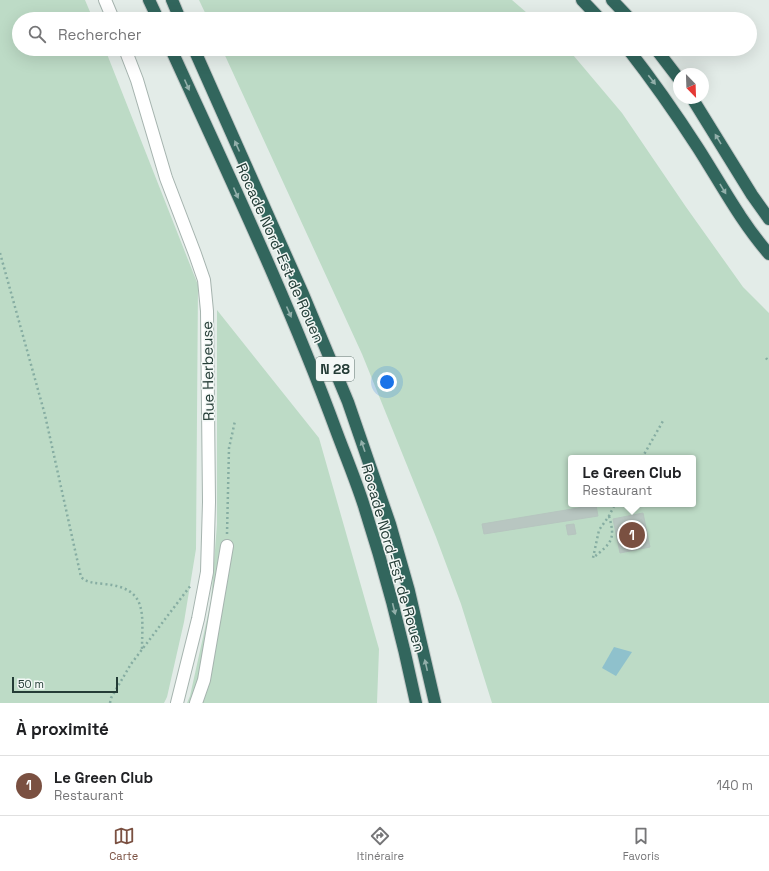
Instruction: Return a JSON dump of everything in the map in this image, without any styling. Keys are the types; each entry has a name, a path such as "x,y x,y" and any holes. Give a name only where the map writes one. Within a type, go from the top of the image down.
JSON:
{"highway":[{"path":"149,0 155,12"},
{"path":"172,0 177,12"},
{"path":"582,0 593,12"},
{"path":"612,0 623,12"},
{"name":"Rocade Nord-Est de Rouen","path":"174,56 300,336 329,410 364,504 408,663 416,703"},
{"name":"Rocade Nord-Est de Rouen","path":"197,56 306,301 348,402 390,524 409,591 435,703"},
{"path":"633,56 657,86 698,148 733,206 769,254"},
{"path":"661,56 673,71"},
{"path":"696,104 769,220"}],"street":[{"path":"105,0 110,12"},
{"name":"Rue Herbeuse","path":"128,56 137,80 166,178 204,280 207,311 209,502 207,572 198,619 177,703"},
{"path":"196,703 204,680 227,546"}],"path":[{"path":"0,254 45,415 81,577 85,581 113,585 126,589 137,598 141,606 142,614 142,650"},
{"path":"766,358 769,362"},
{"path":"227,546 229,448 235,421"},
{"path":"644,455 663,421"},
{"path":"609,516 613,531 608,546 593,558 599,530 614,507"},
{"path":"110,703 111,698 127,671 142,650 191,586 207,572"}],"green space":[{"path":"0,0 85,0 90,12 12,12 12,56 108,56 198,285 196,549 184,622 167,697 164,703 0,703"},
{"path":"199,0 512,0 526,12 205,12"},
{"path":"225,56 574,56 622,113 743,287 769,313 769,703 492,703 461,604 436,537 362,354"},
{"path":"217,310 319,438 379,649 377,703 187,703 190,696 211,601 217,524"}],"water":[{"path":"614,647 632,652 616,676 602,668"}],"building":[{"path":"584,507 596,507 598,516 484,534 482,524"},
{"path":"643,513 650,547 620,553 613,519","holes":["642,520 646,544 622,549 618,525"]},
{"path":"642,520 646,544 622,549 618,525"},
{"path":"574,524 576,534 568,535 566,525"}],"place":[{"name":"Le Green Club","path":"632,535"}]}
